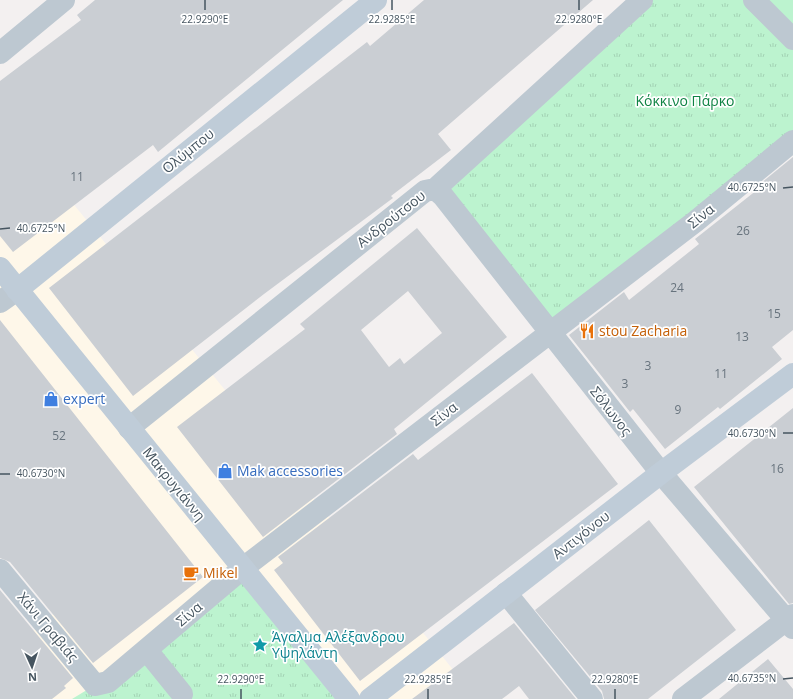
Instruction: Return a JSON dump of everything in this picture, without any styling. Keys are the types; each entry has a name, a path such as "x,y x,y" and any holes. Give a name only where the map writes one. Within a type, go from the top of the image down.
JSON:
{"street":[{"path":"0,53 64,0"},
{"name":"Ολύμπου","path":"0,302 17,290 376,0"},
{"name":"Ανδρούτσου","path":"130,428 425,191 435,189 642,0"},
{"path":"754,0 793,39"},
{"name":"Σίνα","path":"96,685 108,682 243,568 696,221 793,141"},
{"name":"Σόλωνος","path":"435,189 443,196 549,333 661,473 791,621"},
{"name":"Μακρυγιάννη","path":"0,268 349,699"},
{"name":"Αντιγόνου","path":"370,699 661,473 793,374"},
{"name":"Χάνι Γραβιάς","path":"0,570 96,685"},
{"path":"506,593 592,699"},
{"path":"684,699 791,621"},
{"path":"153,658 182,694"}],"shaded area":[{"path":"0,114 477,699 0,699 25,638 127,551 0,397"}],"green space":[{"name":"Κόκκινο Πάρκο","path":"649,0 751,0 793,39 793,141 549,333 443,196"},
{"path":"751,0 793,0 793,39"},
{"path":"243,568 349,699 72,699 95,685"}],"building":[{"path":"95,0 343,0 158,152 153,145 13,252 0,236 0,81 81,20 77,15"},
{"path":"424,0 593,0 438,134 451,150 391,196 393,198 264,294 133,396 49,288 367,42 370,46"},
{"path":"793,157 793,330 772,347 782,359 720,409 718,407 665,449 633,409 630,412 569,335 624,292 629,300 699,244 695,239 762,186 760,184"},
{"path":"417,228 507,337 394,429 397,434 263,537 177,427 305,329 300,324","holes":["408,291 442,333 404,364 400,358 389,367 361,330"]},
{"path":"0,320 203,577 93,663 10,562 0,558"},
{"path":"532,373 618,484 360,681 274,570 283,563 278,557 413,454 418,460"},
{"path":"793,408 793,603 789,604 694,487"},
{"path":"649,520 736,630 648,699 604,699 602,691 535,610"},
{"path":"0,590 73,678 64,686 66,688 52,699 0,699"},
{"path":"514,623 576,699 529,699 519,686 502,699 412,699"},
{"path":"768,659 793,689 793,699 719,699"}],"place":[{"name":"stou Zacharia","path":"587,331"},
{"name":"expert","path":"51,399"},
{"name":"Mak accessories","path":"225,471"},
{"name":"Mikel","path":"191,573"},
{"name":"Άγαλμα Αλέξανδρου Υψηλάντη","path":"260,645"}]}
